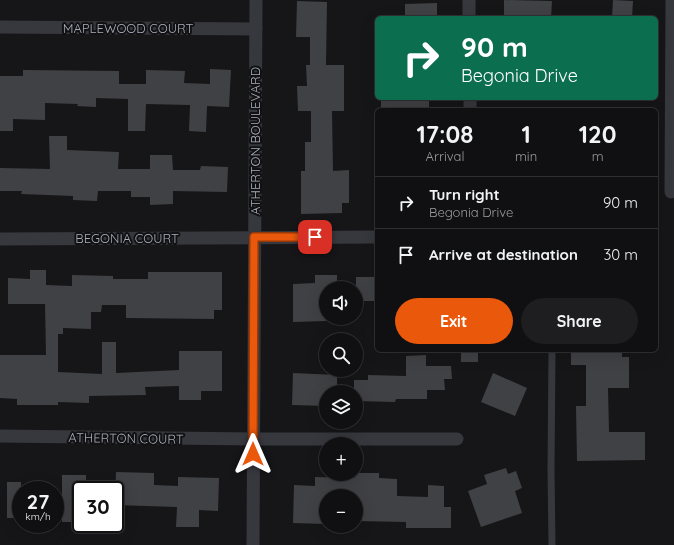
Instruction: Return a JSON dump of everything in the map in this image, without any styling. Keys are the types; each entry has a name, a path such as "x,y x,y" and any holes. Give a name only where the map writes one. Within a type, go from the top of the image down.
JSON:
{"street":[{"name":"ATHERTON BOULEVARD","path":"253,545 256,0"},
{"path":"469,0 469,16"},
{"path":"671,192 672,0"},
{"name":"MAPLEWOOD COURT","path":"0,27 256,29"},
{"name":"BEGONIA COURT","path":"0,239 375,237"},
{"name":"ATHERTON COURT","path":"0,436 253,439 457,439"}],"lane":[{"path":"552,352 552,545"}],"building":[{"path":"504,0 552,1 551,16 504,16"},
{"path":"613,0 633,1 632,16 612,16"},
{"path":"297,1 327,2 326,65 344,65 344,111 332,111 333,171 349,170 349,203 342,203 342,213 301,214 301,171 305,171 305,142 311,142 311,111 298,111 297,86 307,86 306,65 310,65 310,37 296,37"},
{"path":"437,3 437,16 405,16 405,4"},
{"path":"210,69 231,70 229,107 207,106 206,132 189,131 190,105 146,104 145,131 128,131 128,99 96,98 96,107 77,106 78,104 45,103 45,120 13,119 13,131 0,131 0,76 23,76 23,70 119,71 119,84 146,84 146,70 185,71 184,83 210,84"},
{"path":"381,100 429,100 429,108 381,108"},
{"path":"49,136 67,136 67,150 119,152 118,169 150,169 150,155 172,155 173,170 200,170 201,166 228,167 227,192 173,191 173,204 150,205 150,197 131,197 131,191 98,191 97,201 73,200 73,196 21,194 22,191 0,191 0,168 50,169"},
{"path":"30,270 46,270 46,285 72,286 72,275 113,276 113,279 148,279 148,272 222,272 222,310 214,310 214,319 126,318 126,305 102,305 101,312 91,312 91,329 63,328 63,334 58,334 58,372 102,374 102,342 116,342 116,373 179,370 179,351 222,351 222,391 201,391 201,400 179,400 179,386 145,387 146,395 89,396 89,403 58,402 58,405 17,405 17,399 0,398 0,355 46,355 45,304 8,304 8,278 30,279"},
{"path":"315,275 337,275 337,281 319,281 319,321 293,322 293,284 315,283"},
{"path":"356,277 375,277 375,301 363,301 363,281 356,281"},
{"path":"461,352 478,352 478,362 461,362"},
{"path":"571,352 622,352 622,357 629,357 629,388 608,388 609,432 645,432 645,460 577,461 576,406 586,406 586,365 571,365"},
{"path":"426,355 426,366 451,366 452,379 444,379 445,390 427,390 427,399 396,399 395,402 363,401 363,385 354,385 354,380 368,380 368,375 406,376 406,356"},
{"path":"293,373 319,374 319,377 337,377 337,385 319,385 319,406 292,405"},
{"path":"493,373 527,388 515,416 481,402"},
{"path":"506,468 508,474 516,471 522,488 515,491 522,513 481,527 468,491 487,484 484,475"},
{"path":"116,472 154,473 154,485 178,486 178,477 219,478 218,511 199,510 199,527 176,527 177,507 124,505 124,481 116,481"},
{"path":"363,473 379,473 379,478 397,479 397,496 428,497 428,485 444,486 444,507 451,507 451,528 406,528 406,522 363,521 363,489 319,489 319,524 293,523 294,485 315,486 315,477 319,477 319,481 363,481"},
{"path":"62,475 86,475 86,481 72,481 72,522 64,522 64,481 62,481"},
{"path":"7,482 12,482 12,518 7,518"}],"route":[{"path":"253,454 254,237 315,237"}]}
